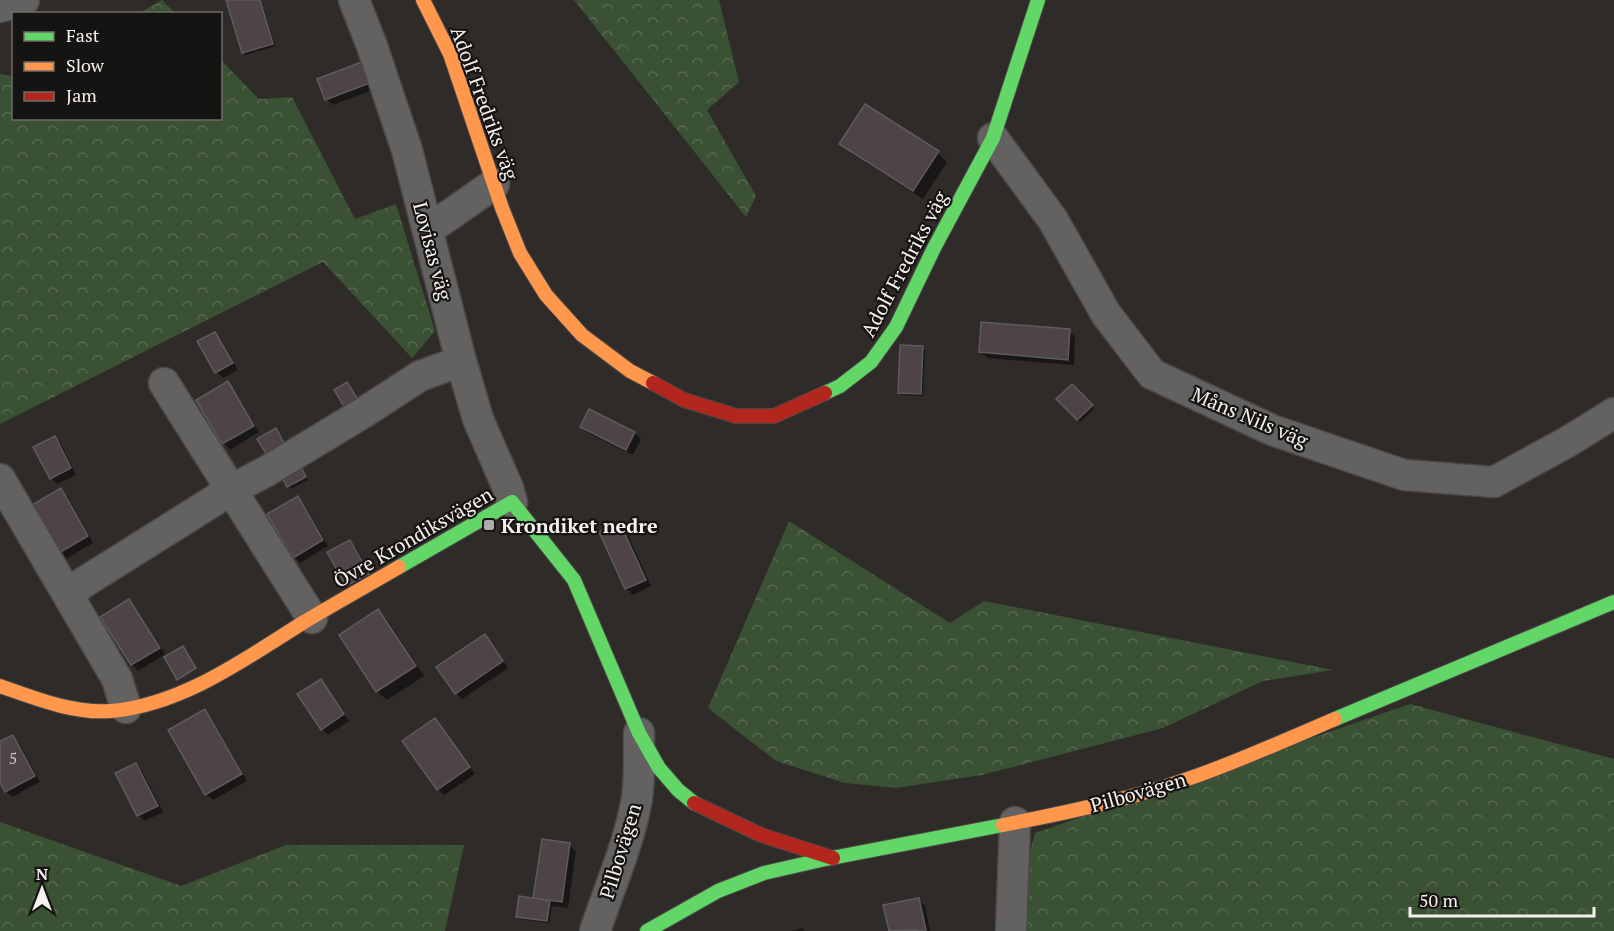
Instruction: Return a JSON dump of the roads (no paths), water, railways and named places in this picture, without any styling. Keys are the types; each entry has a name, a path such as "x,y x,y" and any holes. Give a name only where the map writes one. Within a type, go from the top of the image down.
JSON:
{"street":[{"path":"0,7 24,0"},
{"name":"Lovisas väg","path":"354,0 407,150 478,419 512,502"},
{"name":"Adolf Fredriks väg","path":"423,0 450,54 520,253 546,295 582,335 630,371 684,400 736,416 774,416 840,386 871,362 896,327 934,248 993,138 1038,0"},
{"name":"Måns Nils väg","path":"993,138 1053,220 1106,314 1152,374 1272,430 1404,475 1494,482 1569,441 1614,413"},
{"path":"428,230 494,184"},
{"path":"67,592 420,376 461,361"},
{"path":"164,383 312,618"},
{"path":"0,478 117,679 126,708"},
{"name":"Övre Krondiksvägen","path":"0,686 55,704 83,710 111,711 138,707 172,696 232,666 512,502 574,580 639,733 659,768 678,790 696,804 744,828 833,858"},
{"name":"Pilbovägen","path":"647,931 672,915 728,886 766,872 1099,805 1154,790 1409,689 1614,602"},
{"name":"Pilbovägen","path":"595,931 633,817 639,777 639,733"},
{"path":"1011,931 1016,822"}],"place":[{"name":"Krondiket nedre","path":"489,525"}]}
